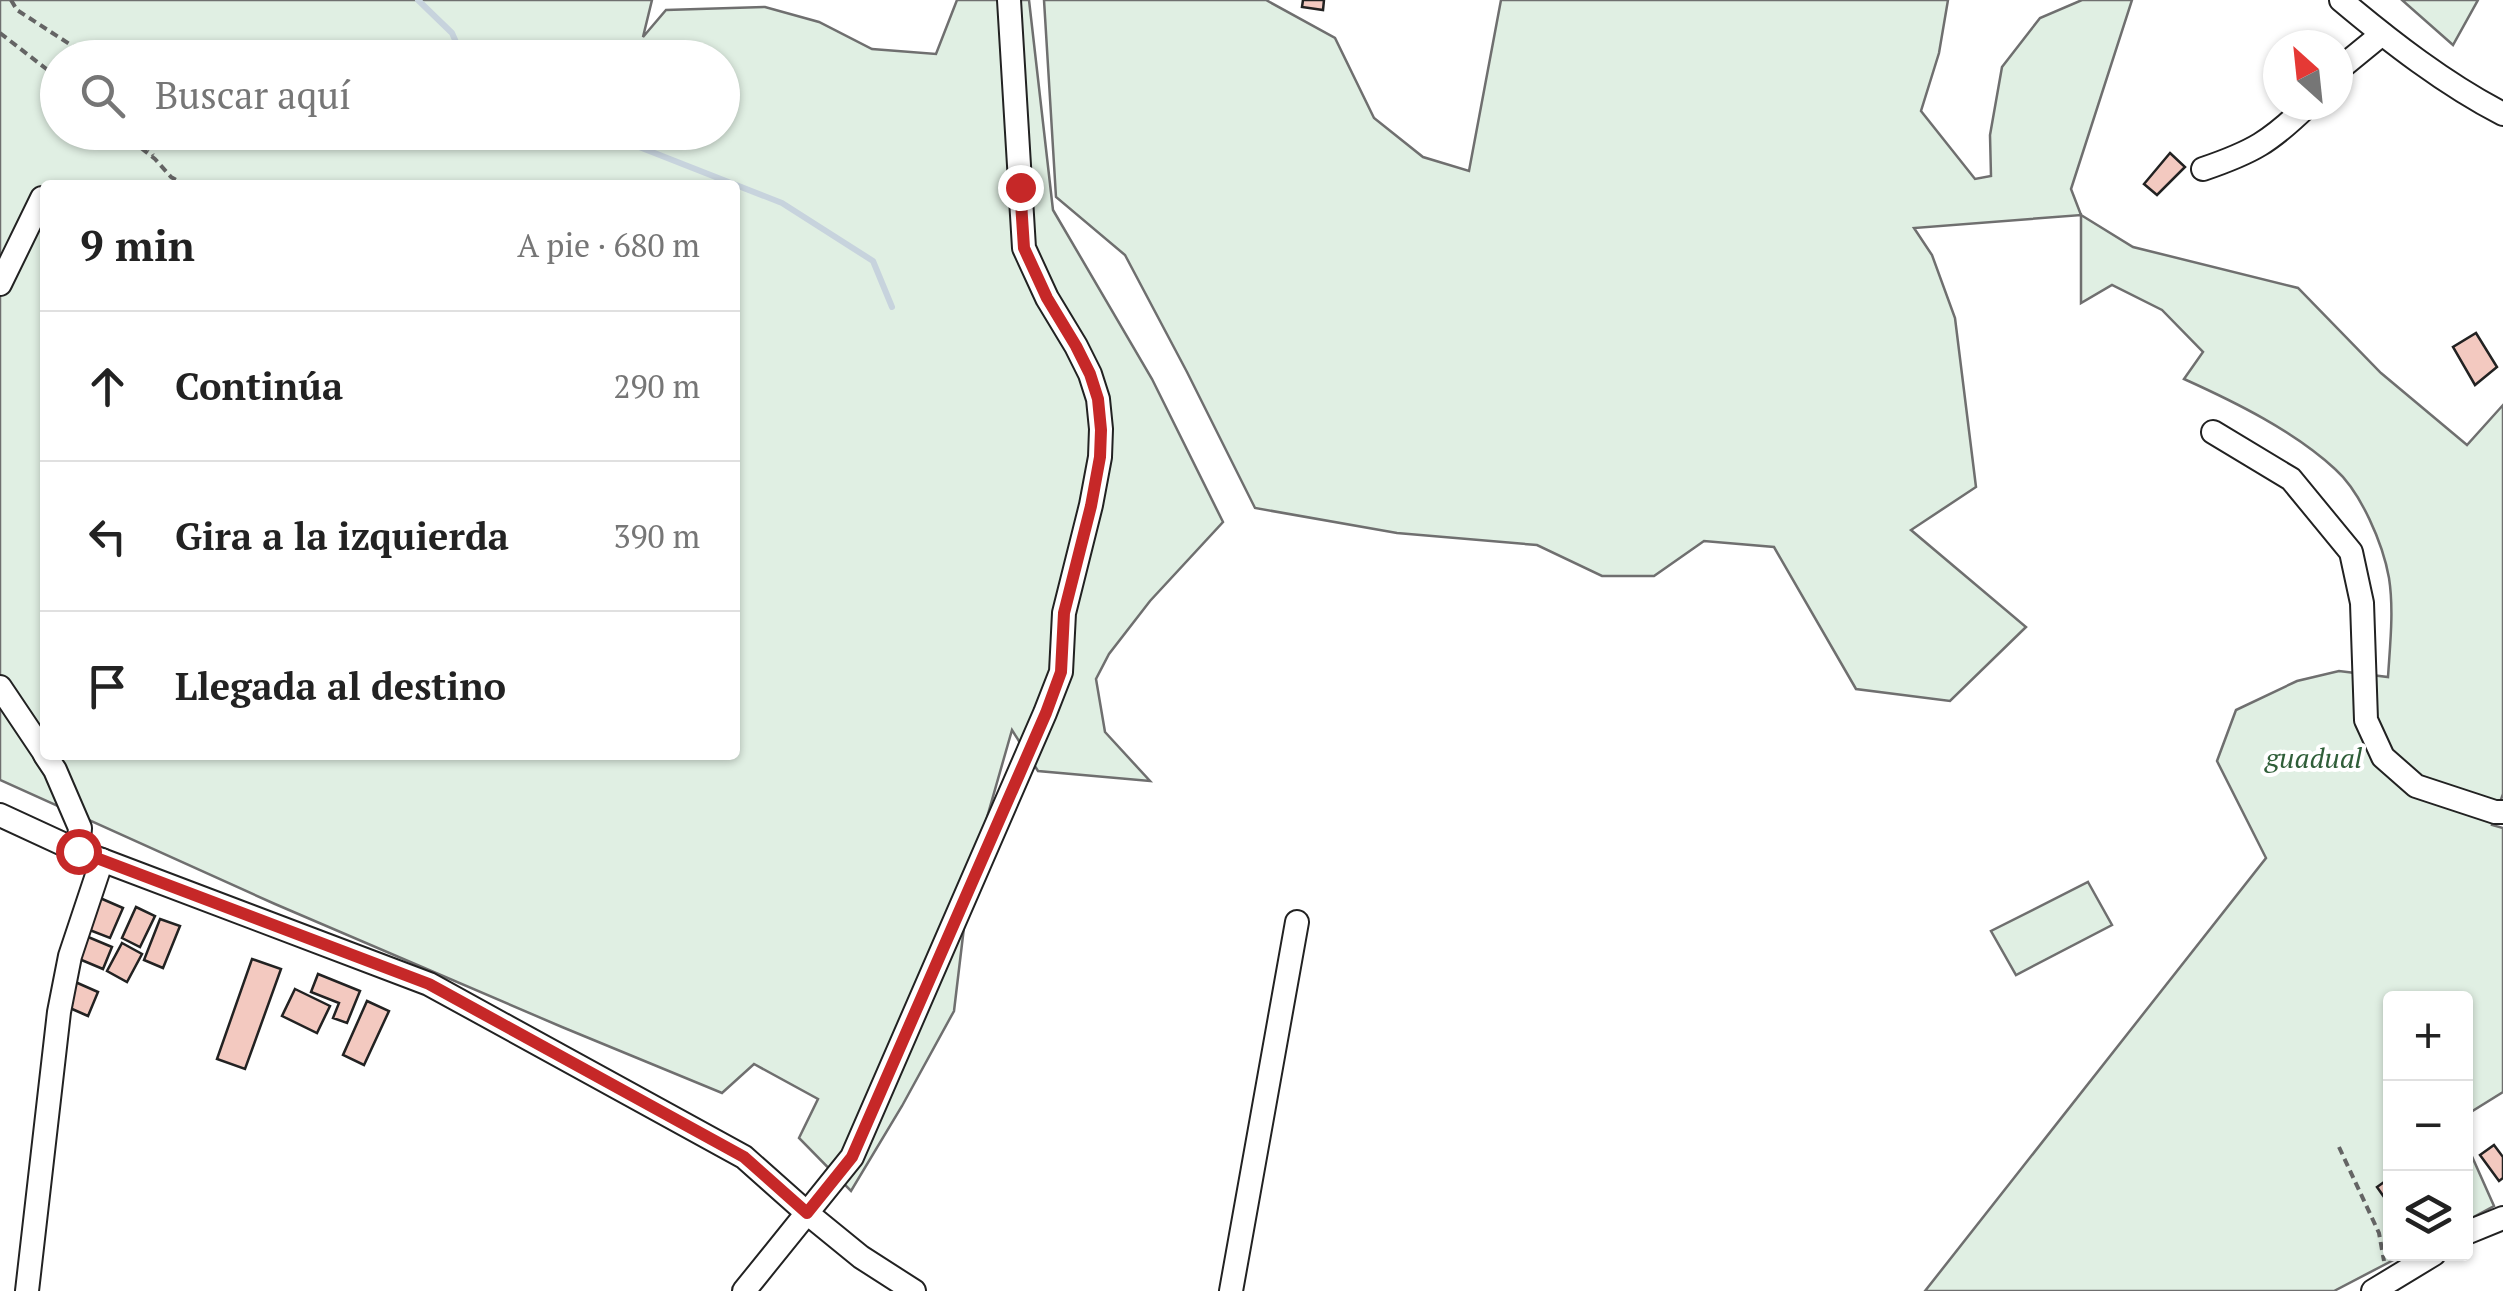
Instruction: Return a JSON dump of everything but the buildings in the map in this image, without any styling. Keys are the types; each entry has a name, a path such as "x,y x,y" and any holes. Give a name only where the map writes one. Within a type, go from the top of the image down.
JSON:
{"street":[{"path":"744,1291 852,1157 1061,672 1064,613 1100,457 1101,430 1098,399 1090,374 1024,248 1009,0"},
{"path":"2341,0 2435,72 2503,114"},
{"path":"2353,58 2382,34"},
{"path":"2203,169 2244,155 2274,137 2292,120"},
{"path":"0,284 40,202"},
{"path":"2213,432 2291,479 2351,552 2362,603 2366,720 2382,757 2416,786 2503,812"},
{"path":"0,686 40,747"},
{"path":"48,760 80,828 78,851"},
{"path":"0,815 78,851 429,984 744,1157 861,1256 914,1291"},
{"path":"27,1291 59,1012 70,956 102,860"},
{"path":"1231,1291 1298,922"},
{"path":"2473,1229 2503,1218"},
{"path":"2372,1291 2422,1261"},
{"path":"2394,1278 2414,1291"}],"path":[{"path":"11,0 18,10 64,40"},
{"path":"0,34 40,64"},
{"path":"144,150 155,159"},
{"path":"149,150 176,180"},
{"path":"2340,1147 2379,1233 2382,1257 2394,1278"}],"green space":[{"path":"0,0 652,0 643,37 666,10 765,7 819,22 872,49 936,54 957,0 1029,0 1053,210 1152,379 1223,522 1150,601 1109,654 1096,679 1105,732 1150,781 1038,771 1012,730 970,877 954,1011 851,1191 799,1138 818,1099 754,1064 722,1093 275,904 0,780"},
{"path":"1044,0 1266,0 1335,38 1374,118 1423,157 1469,171 1501,0 1948,0 1939,53 1921,111 1975,179 1991,176 1990,135 2002,67 2040,18 2082,0 2132,0 2071,189 2081,215 1914,228 1932,255 1955,318 1976,487 1911,530 2026,627 1950,701 1856,689 1774,547 1704,541 1654,576 1602,576 1537,545 1397,533 1255,508 1125,255 1056,197"},
{"path":"2402,0 2478,0 2453,45"},
{"name":"guadual","path":"2081,215 2133,247 2298,288 2381,373 2467,445 2503,405 2503,794 2492,825 2503,828 2503,1092 2473,1111 2473,991 2383,991 2383,1261 2392,1261 2334,1291 1925,1291 2266,858 2217,761 2236,710 2297,681 2339,671 2388,677 2389,578 2376,535 2345,479 2283,430 2184,379 2203,352 2162,310 2112,285 2081,303"},
{"path":"2088,882 2112,925 2016,975 1991,931"},
{"path":"2473,1159 2494,1206 2473,1217"}],"waterway":[{"path":"418,0 455,40"},
{"path":"647,150 723,180"},
{"path":"740,187 782,203 873,261 892,307"}],"route":[{"path":"78,851 429,984 744,1157 807,1213 852,1157 1061,672 1064,613 1091,506 1101,430 1098,399 1090,374 1024,248 1020,187"}]}
